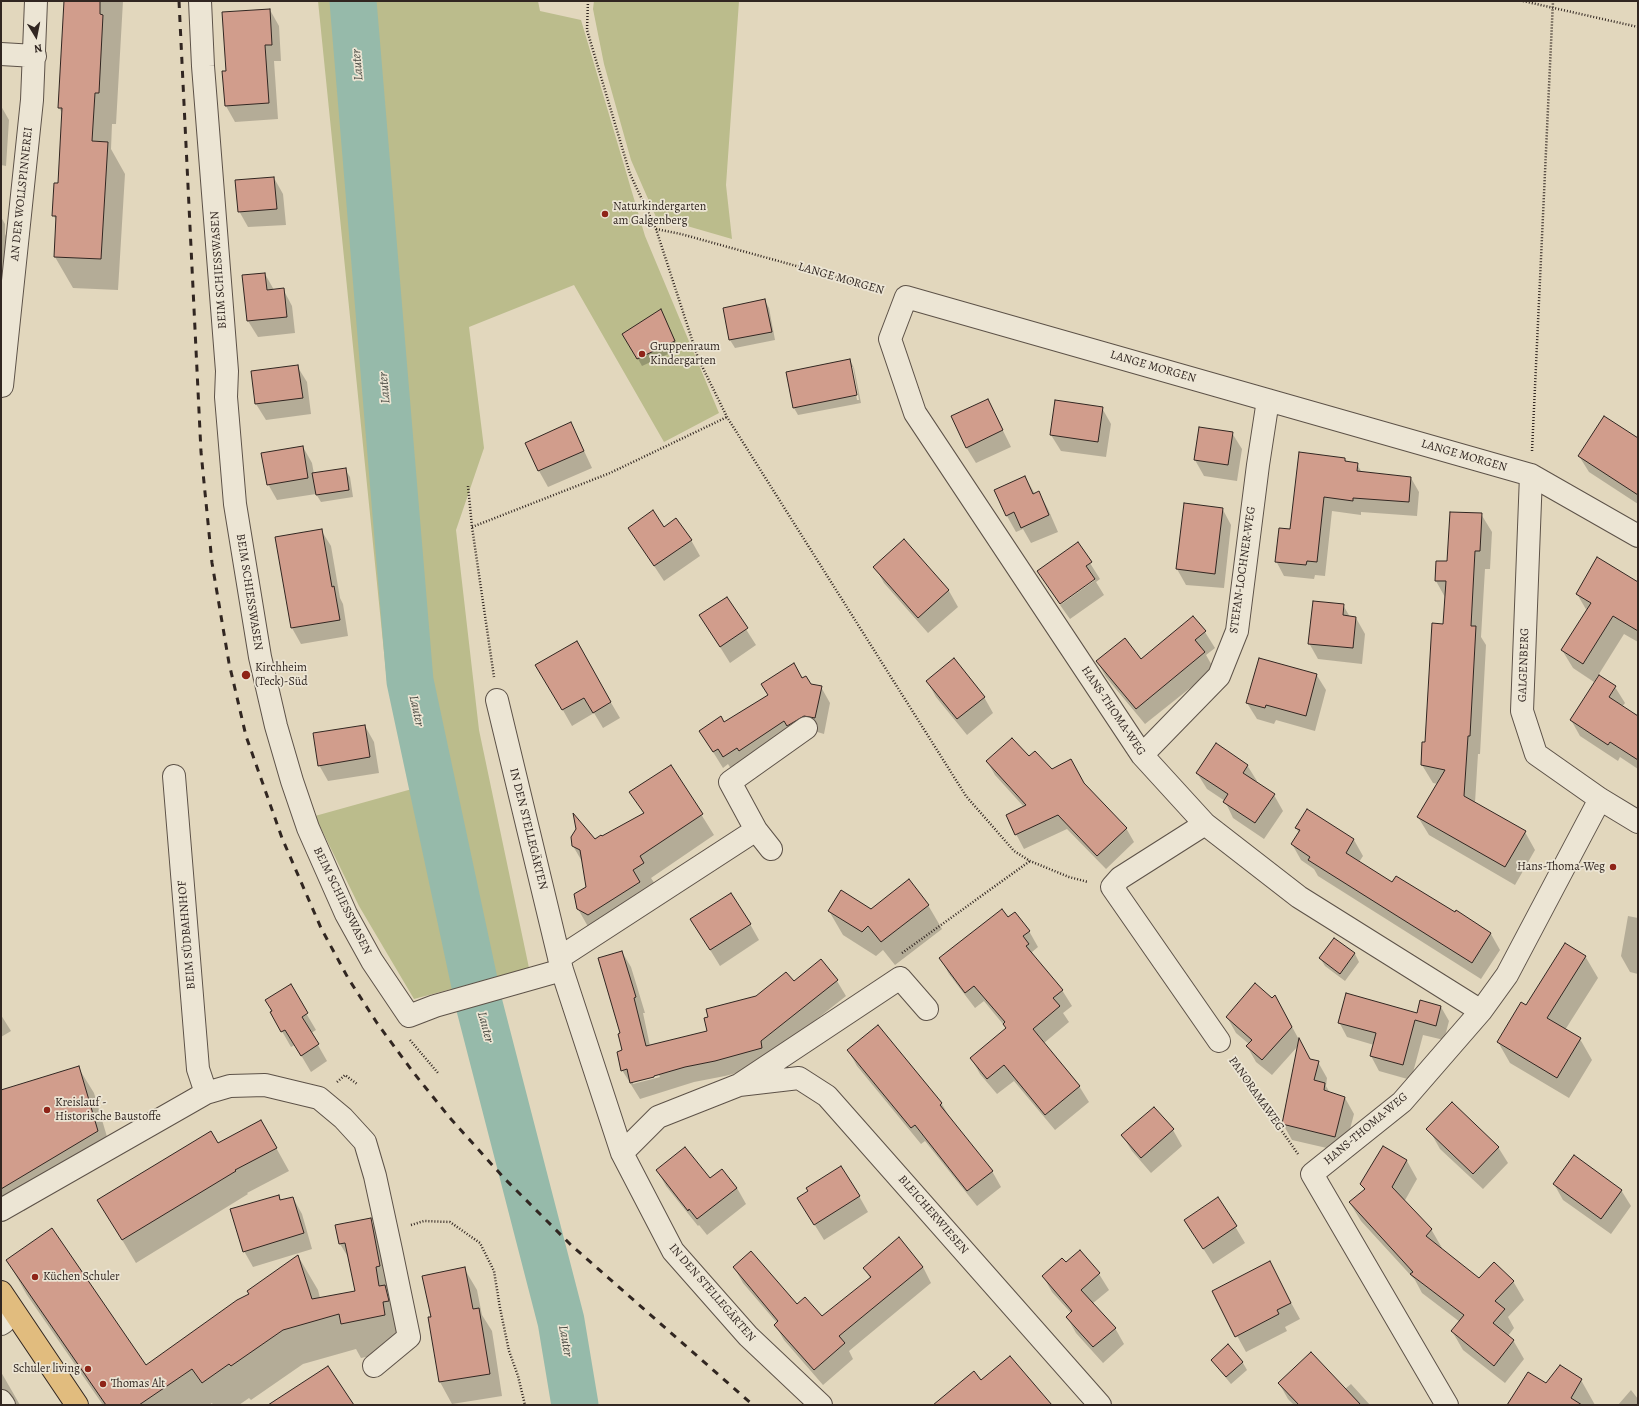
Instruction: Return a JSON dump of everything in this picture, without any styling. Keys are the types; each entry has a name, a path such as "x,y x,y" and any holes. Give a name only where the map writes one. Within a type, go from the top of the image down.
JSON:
{"main road":[{"path":"1,1292 77,1405"},
{"path":"2,1321 59,1405"}],"street":[{"name":"AN DER WOLLSPINNEREI","path":"2,386 32,100 35,56 36,1"},
{"name":"BEIM SCHIESSWASEN","path":"200,1 203,66 227,371 226,397 235,504 260,657 276,726 305,822 325,871 346,914 372,961 409,1016 435,1006 522,982 560,964"},
{"path":"1,54 35,56"},
{"name":"LANGE MORGEN","path":"906,297 1531,475 1638,536"},
{"name":"HANS-THOMA-WEG","path":"906,297 890,339 915,413 1142,755 1205,824 1299,897 1482,1011"},
{"name":"STEFAN-LOCHNER-WEG","path":"1142,755 1219,676 1237,631 1258,465 1268,400"},
{"name":"GALGENBERG","path":"1531,475 1522,711 1536,754 1600,799 1638,822"},
{"name":"IN DEN STELLEGÄRTEN","path":"497,700 560,964 622,1153 673,1251 748,1336 821,1405"},
{"path":"771,849 756,830 730,782 806,728"},
{"name":"BEIM SÜDBAHNHOF","path":"174,776 198,1068 206,1093"},
{"name":"HANS-THOMA-WEG","path":"1312,1174 1402,1102 1482,1011 1507,976 1600,799"},
{"path":"1205,824 1120,878 1112,887 1220,1041"},
{"path":"560,964 756,830"},
{"name":"BLEICHERWIESEN","path":"622,1153 658,1117 739,1085 900,978 927,1009"},
{"name":"BLEICHERWIESEN","path":"739,1085 799,1078 827,1096 1100,1405"},
{"path":"1,1210 206,1093 230,1086 265,1085 319,1098 343,1118 365,1142 375,1176 388,1233 409,1337 374,1366"},
{"path":"1312,1174 1447,1405"},
{"path":"1,1401 4,1405"}],"path":[{"path":"588,1 587,30 628,167 656,230 698,358 727,417 966,796 1014,851 1030,861 1069,877 1112,887"},
{"path":"1524,1 1638,27"},
{"path":"1531,475 1552,1"},
{"name":"LANGE MORGEN","path":"656,230 681,234 906,297"},
{"path":"472,527 610,473 727,417"},
{"path":"468,486 472,527 497,700"},
{"path":"901,953 1030,861"},
{"name":"PANORAMAWEG","path":"1220,1041 1312,1174"},
{"path":"416,1046 438,1073"},
{"path":"388,1233 424,1221 450,1222 480,1243 494,1271 509,1350 518,1376 525,1405"}],"green space":[{"path":"318,1 538,1 540,11 581,20 645,236 719,413 664,442 574,285 469,327 484,448 456,530 479,730 529,968 414,999 359,906 315,816 412,789 387,682"},
{"path":"594,1 739,1 726,185 732,239 656,217 631,160 604,64 593,9"}],"building":[{"path":"64,1 100,1 100,14 103,15 99,93 95,93 92,141 108,142 101,259 54,257 56,216 52,216 54,183 58,183 62,108 58,108"},
{"path":"270,9 272,45 265,45 269,103 225,106 222,71 226,71 222,12"},
{"path":"274,177 277,209 238,212 235,180"},
{"path":"265,273 267,290 284,288 287,317 247,321 242,275"},
{"path":"765,299 772,332 729,340 723,308"},
{"path":"661,309 675,341 637,359 622,334"},
{"path":"850,359 857,395 793,408 786,372"},
{"path":"298,365 303,398 255,404 251,371"},
{"path":"988,399 1003,430 966,448 951,416"},
{"path":"1055,400 1103,407 1098,442 1050,435"},
{"path":"1604,416 1638,438 1638,495 1578,456"},
{"path":"571,422 584,451 538,471 525,443"},
{"path":"1199,427 1233,432 1228,465 1194,460"},
{"path":"303,446 308,478 267,485 261,453"},
{"path":"1299,452 1345,458 1345,461 1358,463 1357,471 1411,477 1409,502 1353,498 1353,501 1324,497 1317,562 1307,561 1306,565 1275,562 1279,528 1290,529"},
{"path":"346,468 349,490 316,495 312,473"},
{"path":"1025,476 1033,494 1039,491 1049,515 1021,528 1014,512 1006,516 994,490"},
{"path":"1184,503 1223,508 1215,574 1176,569"},
{"path":"653,510 664,527 676,518 692,540 654,566 628,528"},
{"path":"1450,512 1482,513 1480,551 1475,551 1471,626 1476,626 1470,736 1468,736 1464,796 1526,831 1505,867 1417,817 1445,770 1421,765 1422,742 1425,742 1432,623 1443,624 1446,581 1435,581 1436,561 1447,561"},
{"path":"322,529 332,587 334,586 340,620 291,628 275,537"},
{"path":"904,539 949,590 918,618 873,567"},
{"path":"1078,542 1092,562 1086,566 1095,579 1060,604 1037,571"},
{"path":"1597,557 1638,582 1638,631 1613,616 1583,664 1561,650 1591,603 1576,594"},
{"path":"727,597 748,628 720,647 699,615"},
{"path":"1313,601 1344,604 1343,615 1356,617 1353,648 1308,644"},
{"path":"1193,616 1206,631 1195,640 1205,652 1136,709 1096,661 1125,638 1141,659"},
{"path":"577,641 611,702 593,713 584,698 562,710 535,665"},
{"path":"954,658 985,697 957,719 926,681"},
{"path":"1259,658 1317,674 1306,716 1266,705 1265,708 1246,703"},
{"path":"794,663 802,678 806,676 811,684 822,686 815,718 804,716 787,726 784,721 739,751 737,748 723,757 718,749 713,752 699,731 721,716 724,722 768,695 761,684"},
{"path":"1599,675 1616,686 1609,697 1638,716 1638,760 1610,742 1608,745 1570,720"},
{"path":"365,725 370,757 318,766 313,733"},
{"path":"1012,738 1029,756 1035,751 1052,769 1071,759 1084,783 1127,828 1097,856 1058,815 1015,835 1006,815 1026,805 986,761"},
{"path":"1216,743 1248,765 1243,773 1275,794 1255,823 1223,802 1228,794 1196,773"},
{"path":"671,765 703,814 640,856 644,863 633,870 640,882 588,915 577,909 574,894 586,887 580,850 572,846 571,837 576,829 573,813 595,839 601,835 602,836 644,813 629,792"},
{"path":"1307,809 1354,839 1346,853 1392,882 1396,876 1455,912 1456,910 1491,933 1472,963 1308,860 1310,857 1291,844 1300,830 1295,828"},
{"path":"909,879 929,905 881,942 868,926 862,932 828,911 841,890 871,909"},
{"path":"731,893 751,924 710,950 690,919"},
{"path":"1002,909 1008,917 1015,912 1030,931 1023,936 1029,944 1026,946 1063,990 1053,998 1060,1006 1033,1029 1080,1086 1045,1115 1004,1065 987,1079 970,1058 1006,1028 1003,1024 1005,1022 974,986 965,993 939,958"},
{"path":"1334,938 1355,953 1340,974 1319,958"},
{"path":"1565,943 1586,956 1547,1018 1581,1038 1557,1078 1497,1042 1521,1002 1526,1005"},
{"path":"622,951 636,997 634,998 646,1046 707,1031 704,1018 708,1017 706,1009 756,996 786,972 794,981 821,959 838,980 761,1041 762,1048 715,1061 685,1067 630,1083 627,1069 621,1071 617,1052 622,1050 618,1034 620,1033 598,958"},
{"path":"1255,983 1272,998 1275,995 1292,1027 1262,1060 1246,1046 1252,1040 1226,1017"},
{"path":"291,984 308,1013 302,1017 319,1044 301,1056 285,1030 281,1032 270,1012 272,1011 265,1000"},
{"path":"1346,993 1417,1013 1420,1000 1441,1006 1436,1026 1415,1020 1403,1065 1370,1056 1376,1033 1338,1023"},
{"path":"878,1025 942,1103 940,1105 993,1171 967,1191 915,1125 911,1128 847,1050"},
{"path":"1299,1038 1310,1059 1319,1061 1314,1080 1325,1083 1324,1090 1345,1097 1335,1137 1282,1124"},
{"name":"Kreislauf - Historische Baustoffe","path":"79,1066 98,1131 1,1189 1,1090"},
{"path":"1452,1102 1499,1147 1473,1174 1426,1129"},
{"path":"1154,1107 1174,1129 1141,1158 1121,1135"},
{"path":"261,1120 277,1148 235,1170 236,1171 122,1240 97,1200 211,1131 218,1143"},
{"path":"1383,1146 1407,1160 1392,1187 1432,1229 1426,1236 1479,1278 1494,1262 1514,1281 1495,1301 1505,1309 1493,1323 1514,1340 1494,1366 1451,1331 1464,1315 1410,1274 1413,1272 1349,1202 1365,1189 1360,1184"},
{"path":"685,1147 710,1178 722,1169 737,1188 697,1219 689,1209 688,1211 656,1170"},
{"path":"1574,1155 1622,1190 1601,1219 1553,1184"},
{"path":"841,1166 860,1196 814,1225 797,1198 808,1191 806,1188"},
{"path":"279,1195 280,1200 293,1197 304,1233 243,1252 230,1209"},
{"path":"1218,1197 1237,1226 1203,1249 1184,1220"},
{"path":"371,1218 380,1266 376,1267 379,1286 385,1285 389,1301 383,1302 385,1315 341,1324 339,1314 283,1330 231,1366 229,1364 202,1383 192,1369 139,1405 106,1405 6,1260 52,1228 146,1365 237,1300 249,1294 247,1291 298,1255 312,1299 355,1291 345,1243 339,1244 335,1225"},
{"path":"899,1237 923,1267 839,1336 845,1343 814,1370 774,1325 778,1321 733,1267 751,1251 797,1304 805,1297 822,1316 871,1277 863,1268"},
{"path":"1080,1250 1100,1273 1081,1290 1116,1328 1093,1347 1066,1317 1072,1311 1042,1276 1062,1258 1066,1262"},
{"path":"1270,1261 1291,1303 1277,1310 1279,1314 1235,1337 1212,1291"},
{"path":"465,1267 473,1309 479,1308 490,1374 439,1382 428,1317 431,1317 422,1276"},
{"path":"1228,1344 1243,1362 1226,1377 1211,1360"},
{"path":"1311,1352 1361,1405 1299,1405 1278,1383"},
{"path":"1010,1356 1052,1405 933,1405 974,1371 981,1380"},
{"path":"1560,1365 1582,1379 1571,1398 1582,1405 1507,1405 1528,1372 1546,1383"},
{"path":"328,1366 354,1405 268,1405"}],"waterway":[{"name":"Lauter","path":"353,1 410,681 479,1004 561,1321 575,1405"}],"railway":[{"path":"179,1 201,452 212,563 229,663 246,736 282,838 321,928 348,978 377,1023 413,1072 450,1118 504,1178 571,1245 753,1405"}],"place":[{"name":"Naturkindergarten am Galgenberg","path":"605,214"},
{"name":"Gruppenraum Kindergarten","path":"642,354"},
{"name":"Kirchheim (Teck)-Süd","path":"246,675"},
{"name":"Hans-Thoma-Weg","path":"1613,867"},
{"name":"Kreislauf - Historische Baustoffe","path":"47,1110"},
{"name":"Küchen Schuler","path":"35,1277"},
{"name":"Schuler living","path":"88,1369"},
{"name":"Thomas Alt","path":"103,1384"}]}
